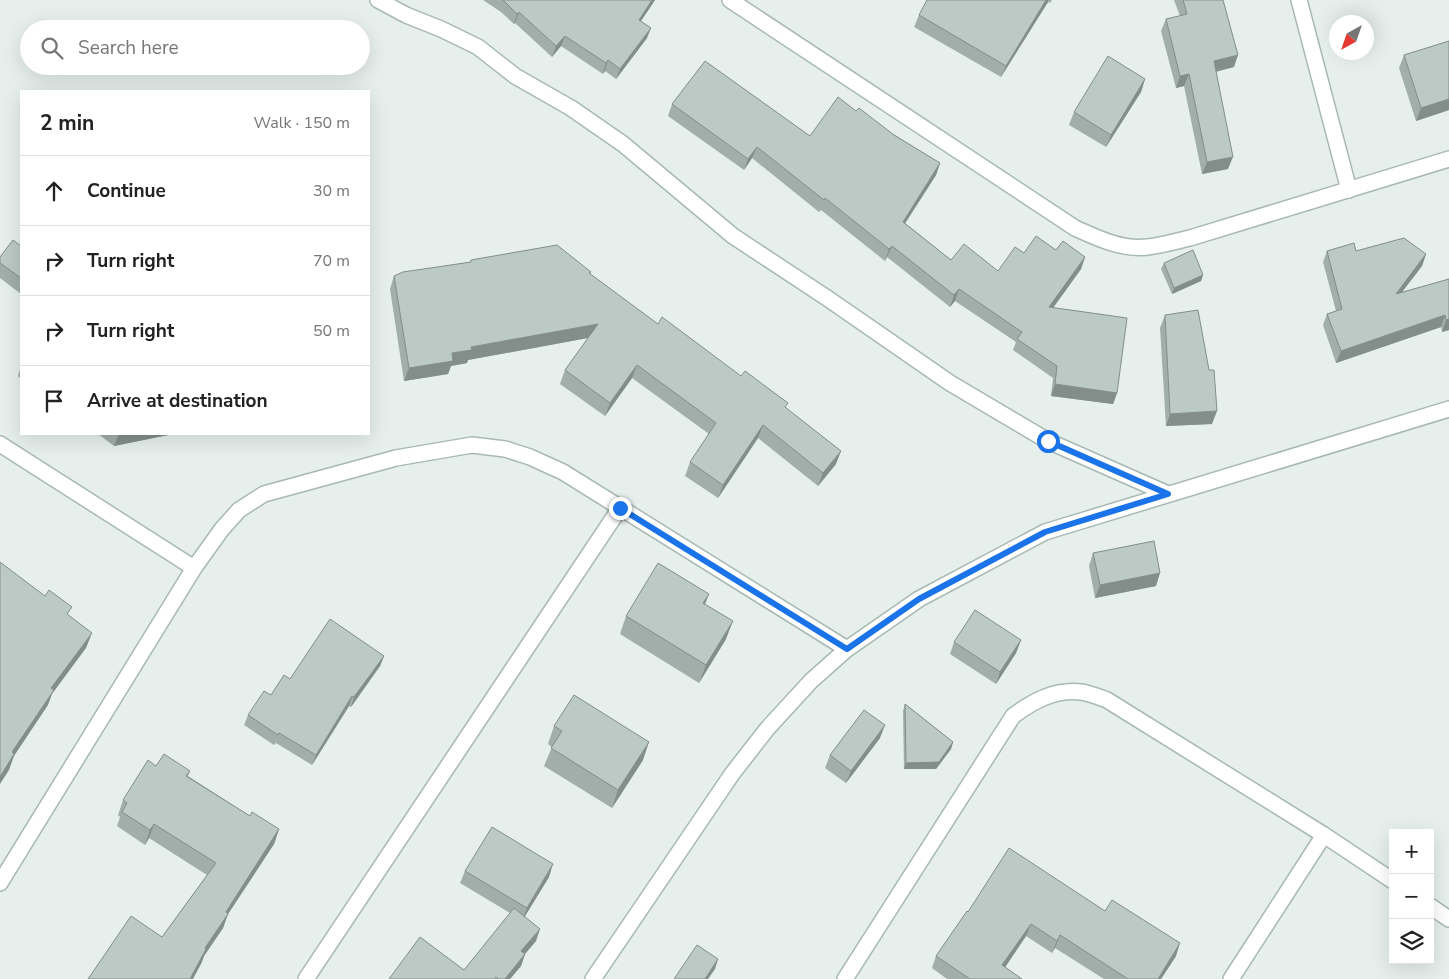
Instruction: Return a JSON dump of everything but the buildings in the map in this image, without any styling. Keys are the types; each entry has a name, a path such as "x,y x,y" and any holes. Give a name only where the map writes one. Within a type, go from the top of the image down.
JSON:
{"street":[{"path":"378,0 406,15 478,47 514,76 571,108 623,144 733,236 950,383 1048,441 1168,494"},
{"path":"730,0 752,6 1075,228 1106,242 1128,247 1146,248 1190,238 1449,159"},
{"path":"1299,0 1349,190"},
{"path":"594,979 732,774 791,701 847,649 919,599 1045,532 1449,409"},
{"path":"0,444 194,568"},
{"path":"0,883 194,568 222,529 239,510 264,494 396,458 472,445 505,449 563,472 847,649"},
{"path":"306,979 620,508"},
{"path":"846,979 1013,716 1033,702 1058,692 1081,692 1107,700 1324,835 1389,878"},
{"path":"1232,979 1324,835"},
{"path":"1434,909 1449,919"}],"route":[{"path":"620,508 847,649 919,599 1045,532 1168,494 1048,441"}]}
